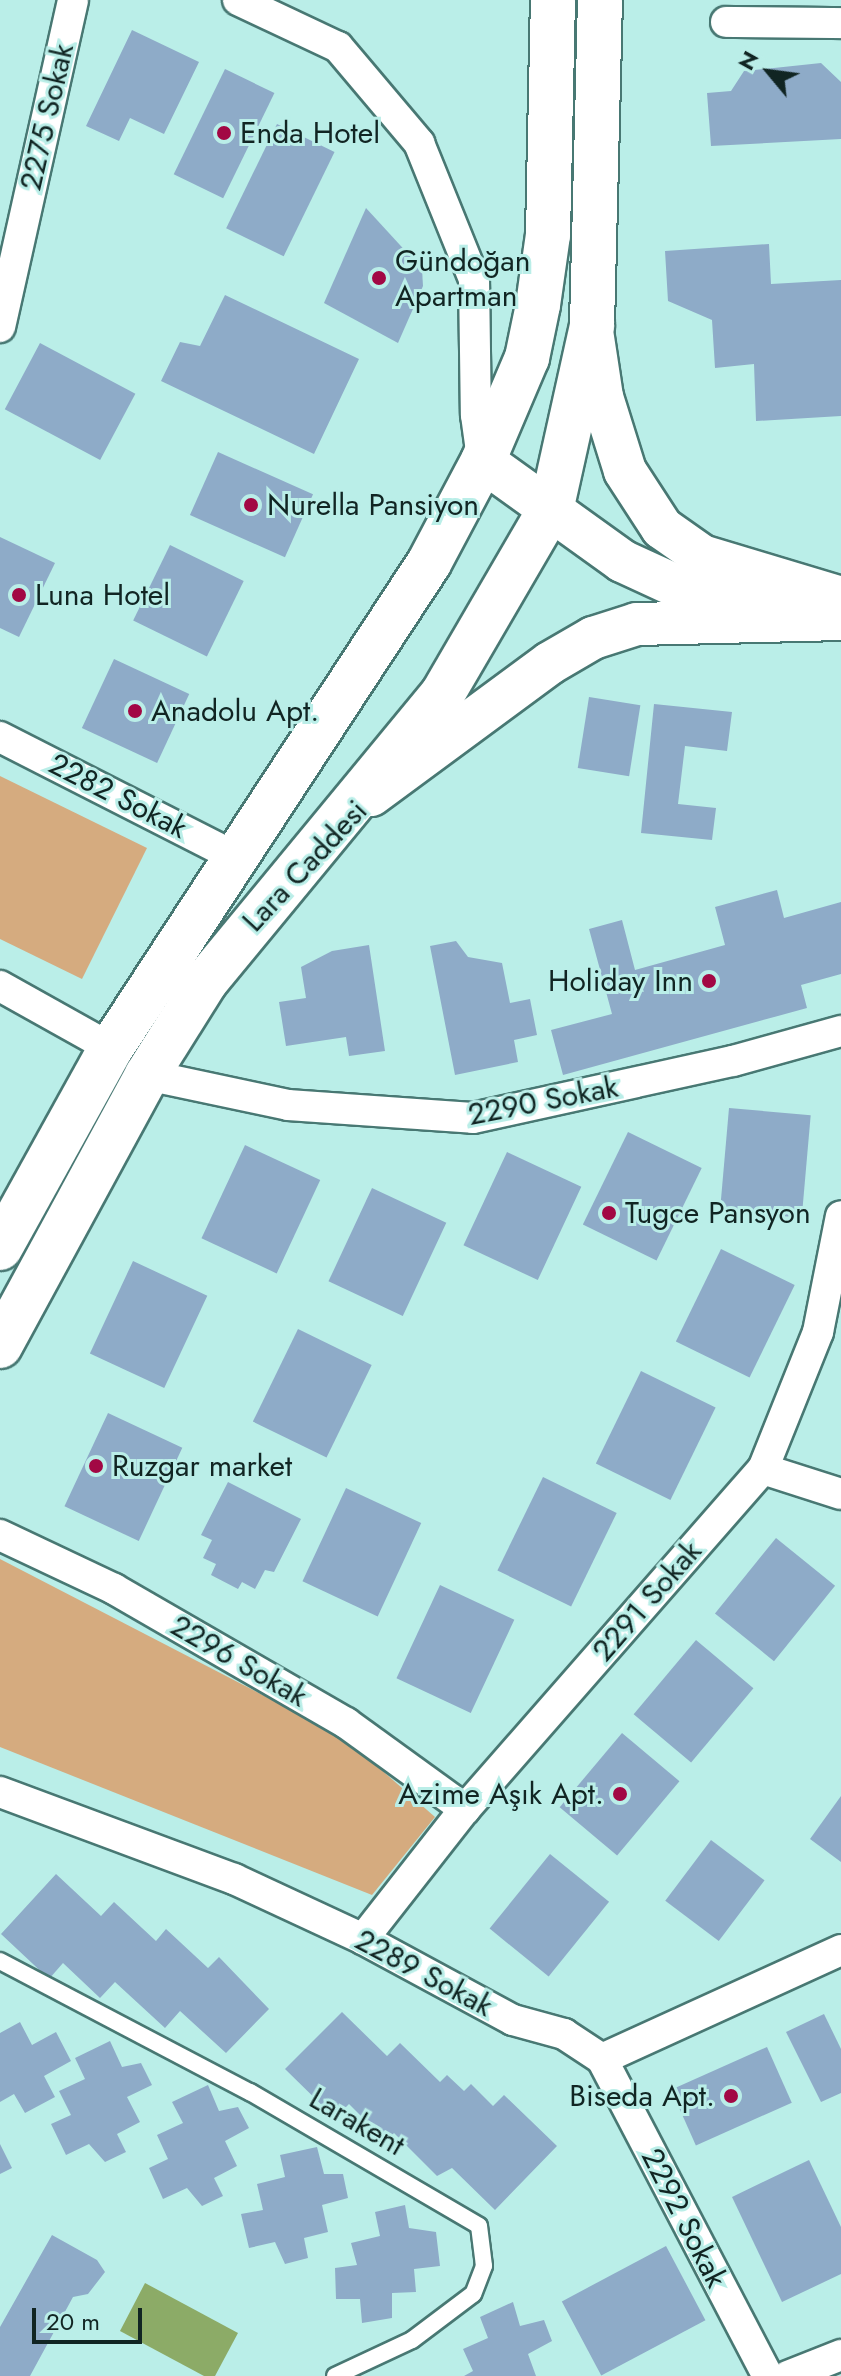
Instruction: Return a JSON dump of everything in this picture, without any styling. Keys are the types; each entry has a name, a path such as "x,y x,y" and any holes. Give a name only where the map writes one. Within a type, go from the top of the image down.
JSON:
{"main road":[{"path":"0,1248 111,1048 429,563 483,461 527,358 538,305 548,235 553,0"},
{"path":"350,810 442,695 508,588 552,506 576,414 592,325 600,0"},
{"name":"Lara Caddesi","path":"0,1346 147,1075 240,937 350,810"}],"street":[{"name":"2275 Sokak","path":"0,327 73,0"},
{"path":"238,0 338,47 419,143 474,279 476,415 483,461 552,506 622,561 681,588 841,609"},
{"path":"726,22 841,23"},
{"path":"592,325 602,397 625,471 662,528 702,556 841,598"},
{"name":"Lara Caddesi","path":"350,810 550,663 593,638 637,624 841,619"},
{"name":"2282 Sokak","path":"0,737 236,857"},
{"path":"0,986 111,1048"},
{"name":"2290 Sokak","path":"147,1075 288,1105 473,1118 733,1061 841,1031"},
{"name":"2291 Sokak","path":"363,1939 465,1809 763,1469 818,1332 841,1216"},
{"path":"763,1469 841,1494"},
{"name":"2296 Sokak","path":"0,1535 114,1589 346,1723 465,1809"},
{"name":"2289 Sokak","path":"0,1792 234,1879 363,1939 513,2020 564,2034 602,2059"},
{"path":"602,2059 841,1950"},
{"name":"2292 Sokak","path":"602,2059 768,2376"},
{"path":"788,2376 841,2355"}],"lane":[{"name":"Larakent","path":"0,1961 250,2092 479,2226 484,2266 473,2294 412,2340 335,2376"}],"shaded area":[{"path":"0,776 147,848 82,979 0,939"},
{"path":"0,1559 344,1737 435,1817 372,1895 0,1747"},
{"path":"145,2283 238,2333 215,2376 204,2376 120,2331"}],"building":[{"path":"132,30 199,62 164,134 130,118 119,141 86,126"},
{"path":"821,63 841,82 841,139 711,146 707,93 731,91 744,71"},
{"name":"Enda Hotel","path":"225,69 274,93 223,198 174,174"},
{"path":"277,124 335,152 284,256 226,228"},
{"name":"Gündoğan Apartman","path":"366,208 422,269 423,286 398,343 324,303"},
{"path":"769,244 771,284 841,280 841,416 756,421 754,364 715,368 712,320 668,301 665,251"},
{"path":"225,295 359,359 314,454 161,381 180,342 200,346"},
{"path":"40,343 135,394 100,460 5,409"},
{"name":"Nurella Pansiyon","path":"218,452 313,494 285,557 190,515"},
{"name":"Luna Hotel","path":"0,537 55,563 19,637 0,628"},
{"path":"170,545 244,581 207,656 133,620"},
{"name":"Anadolu Apt.","path":"114,659 189,694 157,763 82,728"},
{"path":"589,697 640,705 629,776 578,768"},
{"path":"654,704 732,712 727,751 685,746 678,804 716,808 712,840 641,833"},
{"name":"Holiday Inn","path":"777,890 784,918 841,902 841,974 801,985 807,1008 563,1075 551,1030 612,1014 589,929 622,920 635,970 725,945 715,907"},
{"path":"456,941 468,957 502,963 510,1003 530,999 537,1035 514,1040 518,1062 455,1075 430,946"},
{"path":"369,945 385,1051 349,1056 346,1037 286,1046 279,1002 306,998 301,967 332,951"},
{"path":"729,1108 811,1115 802,1218 720,1211"},
{"path":"628,1132 702,1168 657,1261 583,1225"},
{"path":"245,1145 320,1180 277,1273 201,1238"},
{"path":"507,1152 581,1187 538,1280 463,1245"},
{"path":"372,1188 446,1223 403,1316 328,1281"},
{"path":"721,1249 795,1285 750,1378 676,1342"},
{"path":"133,1261 207,1296 164,1388 90,1353"},
{"path":"298,1329 372,1365 327,1458 253,1422"},
{"path":"641,1371 716,1407 670,1500 596,1464"},
{"path":"108,1413 182,1448 139,1541 64,1506"},
{"path":"543,1477 617,1513 571,1606 497,1570"},
{"path":"228,1482 301,1519 274,1572 265,1570 255,1589 242,1582 238,1589 211,1575 216,1564 203,1558 212,1540 201,1535"},
{"path":"346,1488 421,1523 378,1616 302,1581"},
{"path":"776,1538 835,1586 774,1661 715,1613"},
{"path":"440,1585 514,1620 471,1713 396,1678"},
{"path":"696,1640 753,1688 691,1763 634,1714"},
{"name":"Azime Aşık Apt.","path":"622,1733 679,1781 617,1856 560,1807"},
{"path":"841,1796 841,1862 810,1839"},
{"path":"711,1840 765,1880 719,1941 665,1901"},
{"path":"550,1854 609,1902 549,1976 490,1929"},
{"path":"56,1874 101,1916 114,1902 156,1941 166,1929 208,1968 219,1957 269,2009 226,2053 180,2011 165,2028 115,1982 100,1998 63,1963 49,1979 1,1934"},
{"path":"342,2012 387,2056 400,2043 440,2082 447,2075 464,2091 471,2084 493,2106 504,2095 557,2146 495,2210 452,2168 437,2176 394,2133 386,2141 349,2104 335,2118 285,2069"},
{"path":"824,2014 841,2049 841,2093 821,2102 786,2032"},
{"path":"20,2022 32,2045 56,2032 71,2061 44,2076 55,2097 25,2113 14,2094 0,2102 0,2033"},
{"path":"110,2041 122,2067 141,2063 152,2085 127,2097 140,2122 117,2134 126,2152 105,2162 89,2144 66,2155 51,2124 71,2115 59,2091 85,2079 75,2058"},
{"name":"Biseda Apt.","path":"767,2047 792,2103 696,2145 671,2090"},
{"path":"208,2085 219,2111 238,2107 249,2128 225,2141 237,2166 214,2178 223,2196 202,2206 187,2188 163,2199 149,2168 168,2159 157,2135 183,2123 172,2102"},
{"path":"0,2144 12,2168 0,2174"},
{"path":"317,2147 324,2174 343,2174 348,2198 322,2205 328,2232 304,2238 308,2258 285,2264 275,2242 249,2248 241,2214 263,2210 257,2184 285,2177 280,2155"},
{"path":"809,2160 841,2227 841,2274 782,2302 732,2197"},
{"path":"405,2205 409,2228 436,2232 440,2266 414,2269 416,2292 392,2293 392,2318 362,2323 360,2299 336,2299 335,2268 357,2265 351,2243 380,2236 375,2212"},
{"path":"52,2235 97,2260 105,2272 88,2294 73,2297 30,2376 0,2376 0,2327"},
{"path":"666,2246 705,2320 601,2376 562,2301"},
{"path":"513,2302 520,2326 544,2320 552,2341 528,2354 536,2376 464,2376 473,2371 463,2349 488,2338 480,2317"}],"place":[{"name":"Enda Hotel","path":"224,133"},
{"name":"Gündoğan Apartman","path":"379,278"},
{"name":"Nurella Pansiyon","path":"251,505"},
{"name":"Luna Hotel","path":"19,595"},
{"name":"Anadolu Apt.","path":"135,711"},
{"name":"Holiday Inn","path":"709,981"},
{"name":"Tugce Pansyon","path":"609,1213"},
{"name":"Ruzgar market","path":"96,1466"},
{"name":"Azime Aşık Apt.","path":"620,1794"},
{"name":"Biseda Apt.","path":"731,2096"}]}
